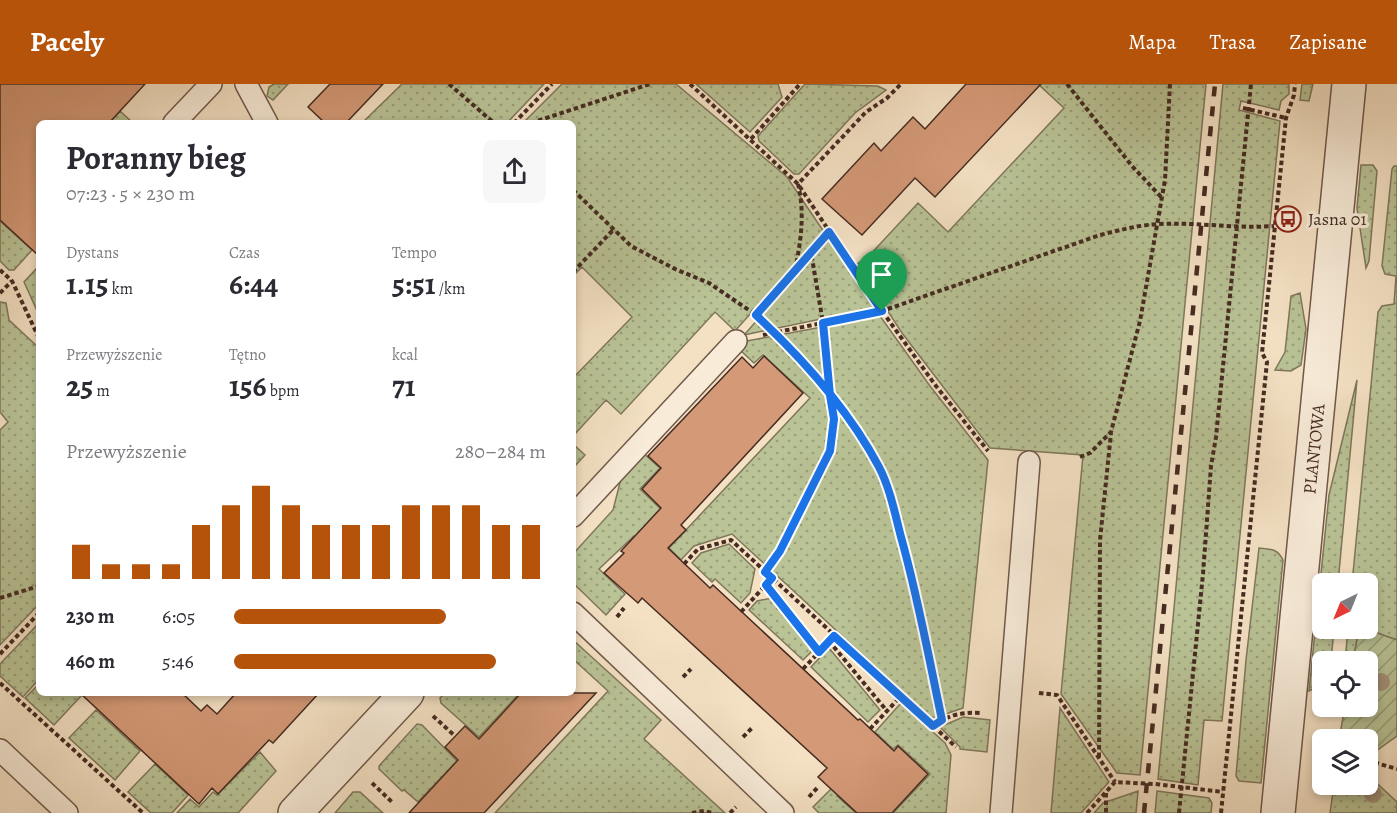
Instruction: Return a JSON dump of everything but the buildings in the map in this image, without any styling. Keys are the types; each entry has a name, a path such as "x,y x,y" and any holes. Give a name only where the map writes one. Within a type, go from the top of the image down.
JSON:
{"street":[{"name":"PLANTOWA","path":"1278,813 1349,84"},
{"path":"295,813 404,696"}],"lane":[{"path":"177,120 211,84"},
{"path":"246,84 265,120"},
{"path":"576,513 736,341"},
{"path":"1001,813 1029,462"},
{"path":"576,616 783,813"},
{"path":"0,750 67,813"}],"path":[{"path":"449,84 491,120"},
{"path":"517,120 552,84"},
{"path":"540,120 650,84"},
{"path":"690,84 798,184 882,311 936,386 988,451"},
{"path":"751,139 800,84"},
{"path":"891,84 897,88"},
{"path":"798,184 866,112 887,98 901,84"},
{"path":"1067,84 1132,166 1162,198"},
{"path":"1099,757 1100,540 1111,432 1140,321 1162,198 1168,142 1170,84"},
{"path":"1179,813 1203,574 1210,466 1216,437 1237,227 1246,108 1251,84"},
{"path":"1221,813 1267,362 1262,352 1274,226 1286,118 1294,95 1295,84"},
{"path":"1246,108 1286,118"},
{"path":"795,270 802,230 803,205 798,184"},
{"path":"576,193 631,246 675,269 709,283 756,315 830,395 860,434 880,469 894,509 942,720"},
{"path":"736,341 882,311 1100,235 1157,224 1274,226"},
{"path":"576,269 614,229"},
{"path":"736,341 740,332 829,232"},
{"path":"765,572 780,551 830,451 834,419 823,323 811,252"},
{"path":"0,270 12,280 36,332"},
{"path":"0,293 12,280"},
{"path":"1080,458 1090,453 1111,432"},
{"path":"684,564 698,549 731,540 956,747"},
{"path":"741,612 772,578"},
{"path":"766,585 819,652"},
{"path":"0,598 36,587"},
{"path":"618,615 624,608"},
{"path":"0,654 36,616"},
{"path":"803,669 834,636"},
{"path":"829,641 887,711"},
{"path":"684,676 691,669"},
{"path":"0,683 143,813"},
{"path":"1010,688 1057,695 1116,782"},
{"path":"870,729 901,696"},
{"path":"933,726 963,712 1008,715"},
{"path":"432,714 455,736"},
{"path":"746,734 753,727"},
{"path":"1378,763 1397,769"},
{"path":"370,782 393,803"},
{"path":"1116,782 1223,792"},
{"path":"1087,813 1116,782"},
{"path":"811,795 818,787"},
{"path":"1106,793 1106,813"},
{"path":"692,813 704,811 712,813"}],"green space":[{"path":"274,84 288,84 273,100 267,96 269,87"},
{"path":"402,84 544,84 510,120 365,120"},
{"path":"562,84 676,84 787,177 824,232 735,331 715,312 621,414 606,400 576,433 576,375 632,317 582,267 576,273 576,120 526,120"},
{"path":"696,84 778,84 782,97 750,132"},
{"path":"805,84 878,86 886,90 855,113 799,174 794,174 759,141 758,136"},
{"path":"1038,84 1206,84 1140,775 1117,773 1061,694 1083,455 990,448 902,333 857,264 868,257 918,203 948,232 1064,108"},
{"path":"1223,84 1289,84 1289,94 1281,101 1279,110 1241,101 1239,110 1280,121 1222,721 1204,720 1198,785 1158,779"},
{"path":"1302,84 1313,84 1309,101 1300,100"},
{"path":"120,111 130,120 112,120"},
{"path":"1361,165 1373,165 1377,171 1369,261 1366,268 1357,208"},
{"path":"1397,166 1397,640 1378,633 1378,573 1353,573 1378,312 1382,306 1394,304 1396,276 1385,274 1382,266 1392,169"},
{"path":"0,221 32,250 14,270 9,270 0,261"},
{"path":"829,240 874,308 744,335"},
{"path":"36,269 36,308 24,282"},
{"path":"1300,293 1306,329 1301,365 1291,371 1275,370 1285,352 1291,296"},
{"path":"0,302 6,303 9,320 36,345 36,607 0,645 0,430 8,422 0,412"},
{"path":"880,316 930,386 988,460 963,708 932,719 732,534 694,546 681,560 669,548 810,398 763,355 754,363 739,349 747,341"},
{"path":"1357,380 1339,573 1321,573 1329,495"},
{"path":"576,447 585,455 576,465"},
{"path":"643,453 660,468 640,489 665,513 640,541 634,536 599,569 625,594 606,615 576,586 576,551 613,510 622,475"},
{"path":"729,544 755,569 750,593 741,603 715,579 712,582 692,563 701,553"},
{"path":"1259,548 1274,550 1283,560 1261,783 1239,781 1236,776"},
{"path":"772,598 802,639 813,650 803,660 749,610 757,601"},
{"path":"36,626 36,682 23,697 0,676 0,664"},
{"path":"1378,633 1397,640 1397,736 1378,750 1378,729 1341,729 1343,717 1378,717 1378,651 1355,651 1357,639 1378,639"},
{"path":"1314,639 1333,639 1332,651 1313,651"},
{"path":"1347,639 1357,639 1355,651 1346,651"},
{"path":"576,643 661,720 644,739 725,813 495,813 608,691 576,662"},
{"path":"829,648 880,710 868,722 811,667"},
{"path":"1312,662 1312,690 1309,691"},
{"path":"36,687 36,696 81,696 54,725 25,698"},
{"path":"442,696 517,696 479,737 441,703"},
{"path":"901,703 945,743 951,755 946,813 893,813 930,774 898,745 893,749 875,732"},
{"path":"1060,708 1109,782 1081,813 1051,813"},
{"path":"96,710 140,751 115,780 69,738"},
{"path":"963,717 990,720 987,752 960,749 940,727"},
{"path":"417,724 422,725 457,761 418,802 404,790 402,791 379,769 379,766"},
{"path":"260,752 276,771 238,813 177,813 190,799 199,807 213,792 217,795"},
{"path":"155,764 188,795 172,813 151,813 128,792"},
{"path":"840,780 846,786 837,796 856,813 819,813 813,807"},
{"path":"1378,784 1397,802 1397,813 1330,813 1333,795 1378,795"},
{"path":"1138,791 1136,813 1094,813 1103,803"},
{"path":"1157,791 1209,798 1212,803 1211,813 1155,813"},
{"path":"353,792 360,792 383,813 335,813"}],"railway":[{"path":"1144,813 1215,84"}],"place":[{"name":"Jasna 01","path":"1288,219"}],"route":[{"path":"882,311 823,323 830,395 834,419 830,451 780,551 765,572 772,578 766,585 819,652 834,636 933,726 942,720 906,555 894,509 880,469 860,434 830,395 756,315 829,232 882,311"}]}
